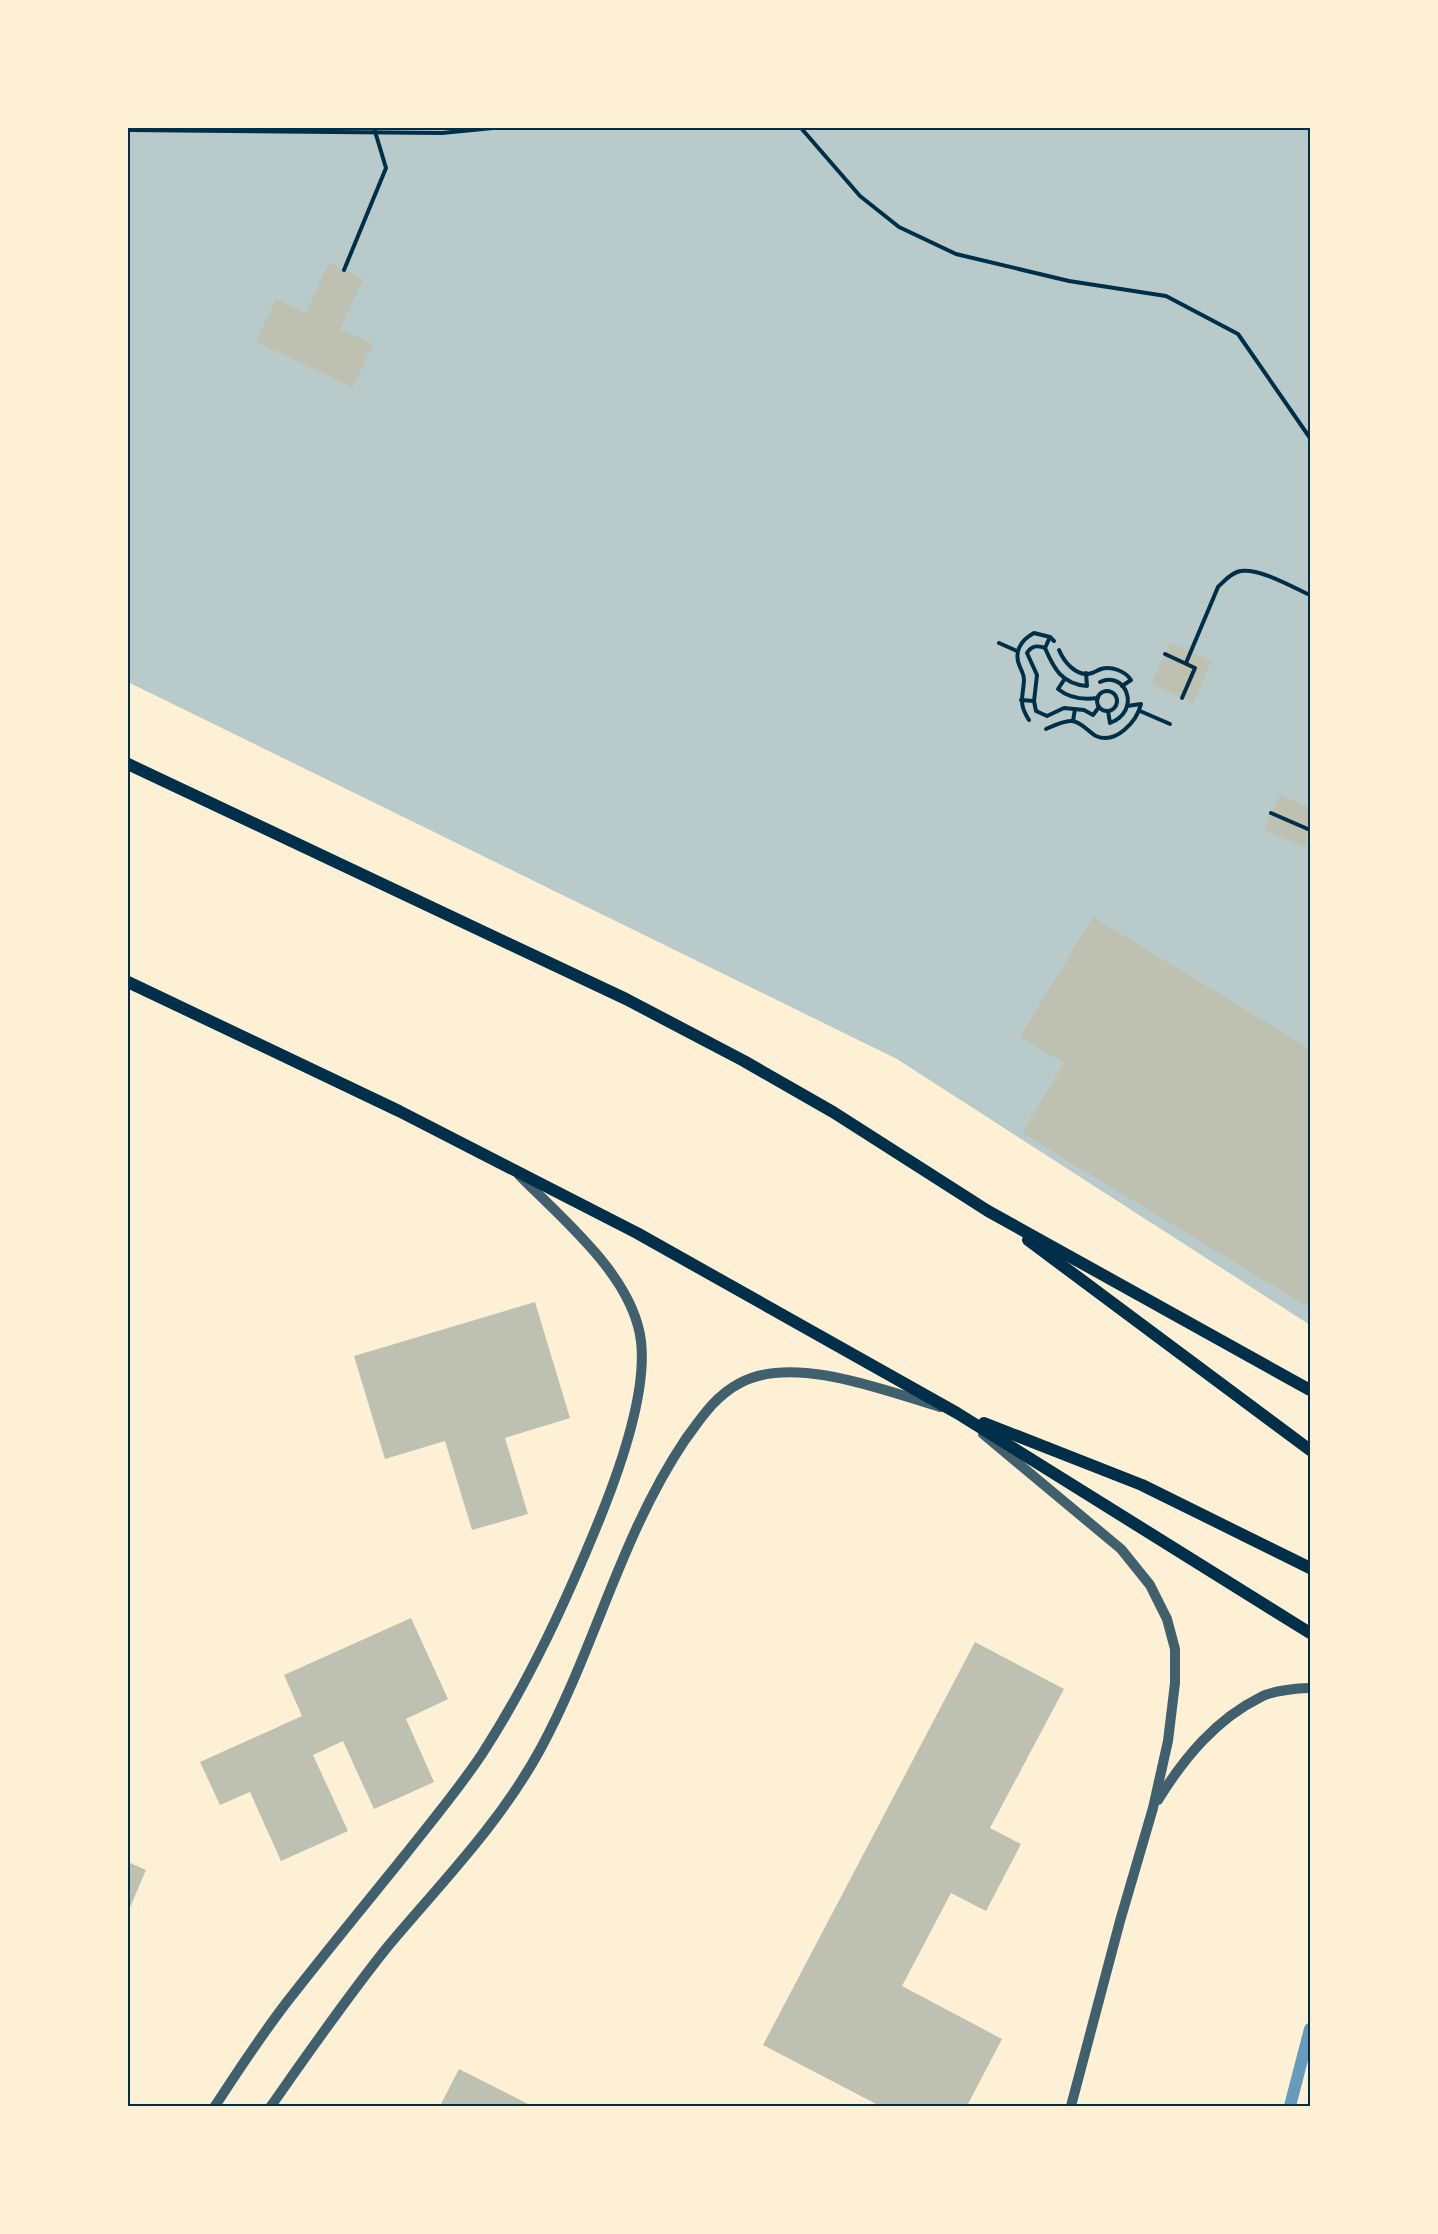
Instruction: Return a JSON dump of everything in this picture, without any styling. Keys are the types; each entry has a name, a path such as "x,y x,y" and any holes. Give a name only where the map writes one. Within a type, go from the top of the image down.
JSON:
{"main road":[{"path":"128,764 636,1004 744,1061 833,1112 988,1211 1311,1390"},
{"path":"128,982 399,1111 637,1233 957,1413 1311,1633"},
{"path":"988,1211 1311,1450"},
{"path":"957,1413 1068,1454 1142,1485 1311,1568"}],"street":[{"path":"215,2106 292,1995 441,1810 482,1755 544,1644 572,1586 608,1499 626,1445 639,1391 641,1342 632,1308 612,1274 578,1234 515,1170"},
{"path":"271,2106 336,2013 480,1838 541,1749 568,1691 643,1511 671,1461 708,1406 741,1382 773,1372 817,1374 863,1384 957,1413 1121,1549 1150,1585 1167,1619 1175,1649 1175,1683 1168,1741 1153,1808 1071,2106"},
{"path":"1153,1808 1173,1775 1199,1743 1228,1717 1263,1695 1311,1688"}],"path":[{"path":"128,130 375,130 442,133 494,128"},
{"path":"801,128 860,196 899,227 909,232 956,254 1069,281 1166,296 1238,334 1311,438"},
{"path":"344,270 386,168 375,130"},
{"path":"1186,663 1218,587 1227,578 1241,571 1263,574 1311,595"},
{"path":"1029,720 1023,711 1021,700 1024,679 1017,651 1022,641 1034,633 1050,637 1054,641"},
{"path":"1050,637 1045,648 1055,670 1064,680 1087,686 1086,673"},
{"path":"999,643 1017,651"},
{"path":"1045,648 1035,646 1027,653 1037,675 1034,701 1036,711 1047,716 1064,708 1093,715 1099,707 1098,698"},
{"path":"1059,650 1066,664 1079,672 1092,673 1104,668 1114,669 1128,675 1131,680 1122,686"},
{"path":"1165,654 1195,668 1182,698"},
{"path":"1064,680 1058,689 1064,694 1083,698 1098,698 1105,692 1114,694 1117,703 1111,711 1108,711"},
{"path":"1100,682 1113,681 1122,686 1127,696 1127,706 1120,718 1110,723 1108,711"},
{"path":"1021,700 1034,701"},
{"path":"1046,729 1073,721 1096,736 1103,737 1124,731 1134,723 1142,705 1127,706"},
{"path":"1099,707 1108,711"},
{"path":"1073,721 1075,709"},
{"path":"1140,711 1170,724"},
{"path":"1271,813 1311,830"}],"shaded area":[{"path":"128,128 1310,128 1310,1325 897,1059 128,682"}],"building":[{"path":"329,263 363,279 340,329 373,344 353,387 256,342 276,299 306,313"},
{"path":"1170,643 1211,661 1193,703 1151,684"},
{"path":"1280,795 1310,808 1310,833 1304,847 1264,830"},
{"path":"1093,917 1310,1049 1310,1308 1022,1133 1064,1063 1020,1037"},
{"path":"535,1302 570,1418 505,1438 528,1514 472,1530 445,1441 385,1459 354,1356"},
{"path":"411,1618 448,1699 406,1719 434,1782 374,1809 343,1741 313,1755 348,1831 281,1861 250,1792 220,1805 200,1762 302,1716 284,1675"},
{"path":"975,1642 1064,1689 990,1828 1021,1844 986,1911 951,1893 902,1986 1002,2039 967,2106 880,2106 763,2045"},
{"path":"128,1862 146,1870 128,1912"},
{"path":"459,2069 532,2106 440,2106"}],"waterway":[{"path":"1290,2106 1310,2029"}]}
